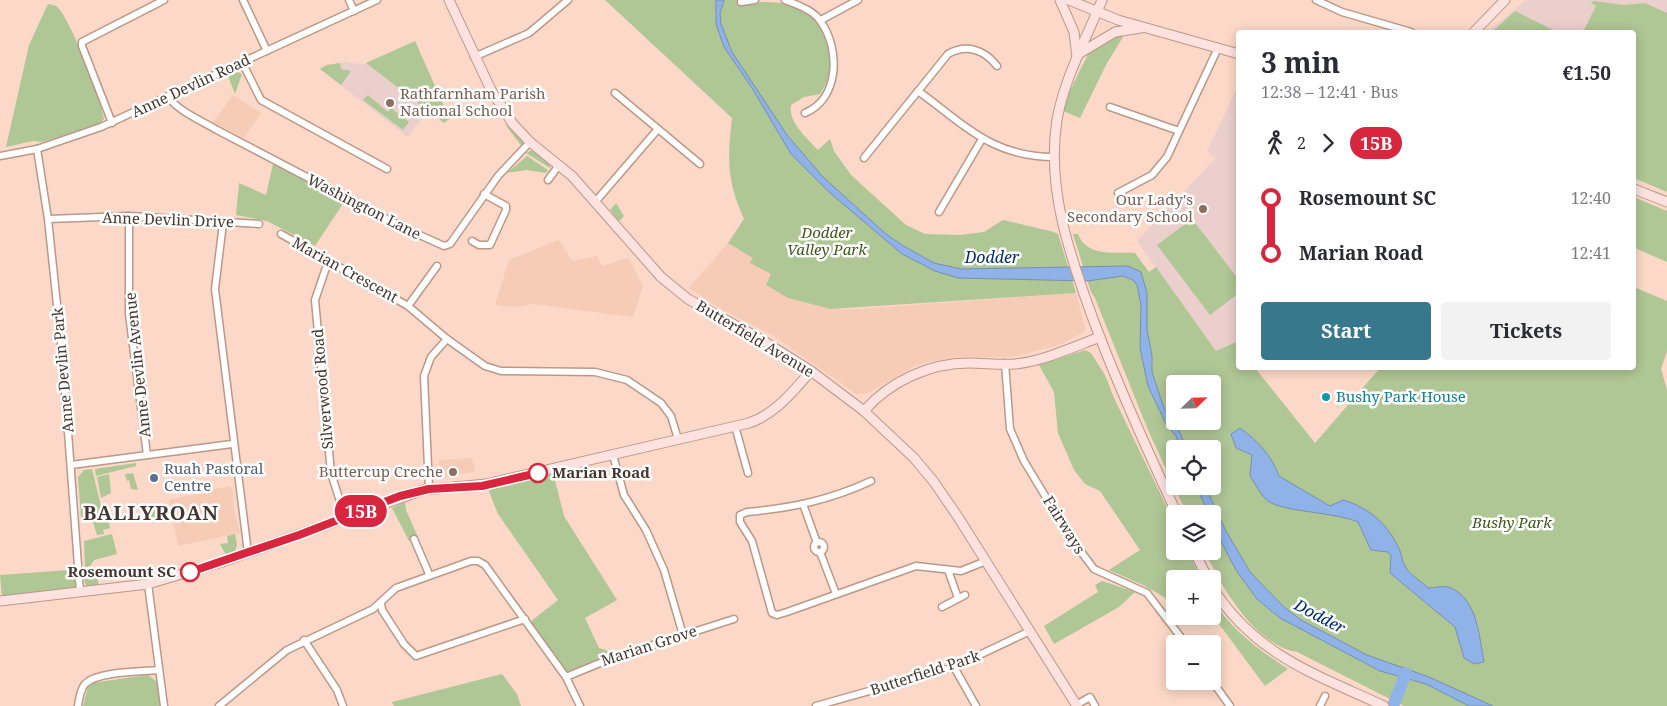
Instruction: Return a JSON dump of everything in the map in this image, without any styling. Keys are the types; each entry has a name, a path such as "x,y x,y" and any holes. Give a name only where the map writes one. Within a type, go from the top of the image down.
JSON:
{"main road":[{"name":"Butterfield Avenue","path":"449,0 474,57 502,109 530,142 559,165 596,201 646,261 673,289 811,371 864,411 914,458 934,482 986,560 1077,705"},
{"path":"1060,0 1074,32 1079,56"},
{"path":"1069,0 1096,13 1236,53"},
{"path":"1102,0 1060,105 1054,157 1058,199 1074,261 1100,337 1139,433 1173,505"},
{"path":"1476,30 1501,1"},
{"path":"1079,56 1115,32 1146,28"},
{"path":"1636,190 1667,202"},
{"path":"864,411 883,395 919,372 953,364 1016,364 1050,355 1100,337"},
{"path":"0,601 148,584 248,553 400,496 429,489 482,486 735,426 763,418 794,391 811,371"},
{"path":"1221,600 1230,614 1264,646 1295,664 1384,706"}],"street":[{"path":"112,123 82,42 90,36 164,0"},
{"path":"243,0 267,51"},
{"path":"349,0 354,11"},
{"name":"Anne Devlin Road","path":"0,156 37,149 112,123 377,0"},
{"path":"474,57 529,33 568,0"},
{"path":"741,2 755,0"},
{"path":"785,0 809,11 821,20 832,45 834,71 824,96 811,110 805,113"},
{"path":"821,20 858,0"},
{"path":"1316,0 1342,12 1405,30"},
{"path":"1118,193 1152,175 1167,157 1218,48"},
{"path":"864,158 948,54 957,49 974,49 990,57 997,66"},
{"path":"242,62 261,100 387,169"},
{"path":"918,91 995,147 1025,156 1054,157"},
{"path":"614,93 700,164"},
{"name":"Washington Lane","path":"168,97 188,114 294,171 432,242 444,246 450,244 498,176 530,142"},
{"path":"1110,106 1180,131"},
{"path":"596,201 658,130"},
{"path":"939,212 982,139"},
{"name":"Anne Devlin Park","path":"37,149 48,220 62,352 80,592"},
{"path":"548,180 559,165"},
{"path":"472,241 479,245 490,245 506,210 506,206 484,194"},
{"name":"Anne Devlin Drive","path":"48,220 129,216 259,224"},
{"name":"Anne Devlin Avenue","path":"129,216 129,314 147,455"},
{"path":"223,223 215,289 232,444 248,553"},
{"name":"Marian Crescent","path":"281,234 408,306 447,339 485,366 501,371 595,372 627,380 661,403 671,416 678,440"},
{"name":"Silverwood Road","path":"328,262 315,300 331,473 345,517"},
{"name":"Marian Crescent","path":"408,306 437,266"},
{"path":"429,489 424,376 431,357 447,339"},
{"name":"Fairways","path":"1005,364 1010,429 1024,461 1070,537 1094,569 1147,593 1179,635"},
{"path":"735,426 748,473"},
{"path":"71,465 232,444"},
{"path":"613,455 624,495 646,530 664,570 683,635"},
{"path":"871,481 840,495 803,504 747,512 740,515 740,522 752,541 769,609 777,615 916,566 930,566 948,570 961,569 986,560"},
{"path":"803,504 817,543 815,549 820,552 836,594"},
{"path":"414,539 429,574"},
{"path":"219,706 280,655 304,640 355,618 381,604 396,588 429,574 471,561 485,564 566,677 580,706"},
{"path":"942,607 961,596 948,570"},
{"path":"148,584 164,706"},
{"path":"381,604 382,610 404,644 416,656 525,619"},
{"name":"Marian Grove","path":"566,677 592,665 734,619"},
{"name":"Butterfield Park","path":"816,706 954,667 1030,631"},
{"path":"304,640 337,690 343,706"},
{"path":"954,667 976,706"},
{"path":"78,706 85,684 92,679 108,675 158,670"},
{"path":"1218,690 1230,706"},
{"path":"1320,706 1325,696"},
{"path":"1077,705 1090,697 1095,706"}],"shaded area":[{"path":"1526,0 1667,0 1667,192 1636,179 1636,30 1489,30"},
{"name":"Rathfarnham Parish National School","path":"346,62 365,65 366,63 427,111 408,137 320,69 327,65"},
{"name":"Our Lady's Secondary School","path":"1236,91 1236,342 1216,351 1137,241 1216,158 1207,151"},
{"path":"233,95 261,113 244,138 213,122"},
{"path":"559,240 572,261 597,256 602,266 628,258 643,286 633,317 532,304 517,307 495,305 509,260"},
{"path":"728,243 754,258 750,263 772,274 766,285 788,298 830,309 855,309 1076,293 1085,328 1084,332 1059,345 1012,357 962,357 928,362 915,366 869,393 856,394 772,335 721,309 689,288"},
{"path":"472,458 475,472 440,476 439,460"},
{"path":"230,486 233,491 234,510 240,533 178,546 169,500"}],"green space":[{"name":"Dodder Valley Park","path":"605,0 738,0 739,5 777,2 802,11 814,19 822,30 828,42 831,55 827,82 820,94 804,97 791,105 792,118 795,124 818,150 830,139 834,151 851,175 906,225 925,234 960,235 984,232 1003,220 1058,234 1076,293 830,309 788,298 766,285 771,274 750,263 753,258 728,243 744,219 731,181 729,146 732,118"},
{"path":"1594,1 1624,5 1645,3 1667,13 1667,192 1636,179 1636,30 1584,30 1596,6 1591,3"},
{"path":"48,4 56,6 62,12 69,25 91,78 104,119 99,125 42,142 33,141 6,147 29,45"},
{"path":"1515,11 1553,30 1494,30"},
{"path":"1126,32 1107,63 1080,118 1063,111 1068,95 1090,50"},
{"path":"415,41 447,113 453,116 444,123 366,63"},
{"path":"340,63 341,69 351,71 341,85 320,69 327,65"},
{"path":"238,72 242,74 235,94 228,76"},
{"path":"368,95 388,112 391,108 409,122 403,130 363,100"},
{"path":"504,123 525,143 523,148"},
{"path":"532,150 550,165 550,168 526,153"},
{"path":"527,156 548,170 546,173 527,170 507,173"},
{"path":"273,164 346,199 315,246 267,221 236,215 239,183 266,195"},
{"path":"1636,198 1667,211 1667,262 1636,248"},
{"path":"616,203 624,216 619,221 610,210"},
{"path":"1192,219 1236,276 1236,295 1210,315 1157,245"},
{"name":"Bushy Park","path":"1073,234 1078,234 1087,247 1094,250 1110,253 1135,253 1149,272 1156,267 1216,351 1236,342 1236,370 1257,370 1315,443 1378,370 1636,370 1636,288 1667,301 1667,351 1661,369 1667,390 1667,706 1404,706 1297,652 1282,647 1267,638 1241,612 1221,583 1221,570 1214,570 1210,560 1221,560 1221,505 1183,505 1178,495 1221,495 1221,440 1166,440 1166,469 1091,292"},
{"path":"1085,350 1091,353 1105,375 1114,398 1166,505 1166,560 1192,560 1197,570 1166,570 1166,598 1143,585 1109,570 1140,550 1100,491 1085,484 1074,470 1058,433 1054,392 1039,365"},
{"path":"136,463 136,466 96,476 95,469"},
{"path":"92,469 103,514 81,518 78,477 84,470"},
{"path":"552,469 564,516 617,600 585,618 599,648 621,655 568,673 530,622 558,600 498,514 486,484"},
{"path":"133,473 138,490 131,489 125,474"},
{"path":"109,474 111,493 101,498 97,477"},
{"path":"405,502 406,510 418,537 409,541 392,508"},
{"path":"167,507 172,513 150,518 148,510"},
{"path":"108,518 110,528 103,530 104,534 97,535 93,522"},
{"path":"112,534 117,554 94,560 90,566 85,567 84,541"},
{"path":"235,534 237,545 234,554 226,555 220,544 228,543 227,536"},
{"path":"95,568 99,586 86,586 82,573"},
{"path":"70,570 71,575 75,576 75,589 2,598 0,575"},
{"path":"1102,581 1135,592 1119,607 1054,644 1044,626 1098,592 1095,585"},
{"path":"1221,611 1237,630 1256,647 1288,669 1265,686 1220,625"},
{"path":"502,674 517,694 521,706 394,706 392,702"},
{"path":"148,675 157,682 160,706 83,706 88,687 91,683"}],"water":[{"path":"716,0 724,0 720,13 721,24 732,52 787,135 823,177 886,234 902,245 934,263 961,269 1128,266 1141,272 1147,293 1147,329 1152,356 1152,372 1166,412 1166,424 1148,386 1140,348 1141,305 1137,285 1133,280 1123,276 1088,281 958,278 935,271 902,254 829,192 791,154 752,88 724,47 716,24"},
{"path":"1240,428 1263,449 1279,476 1330,506 1343,500 1353,503 1370,513 1390,533 1396,542 1404,564 1412,575 1428,588 1449,587 1460,594 1467,601 1476,620 1484,662 1474,664 1464,658 1455,627 1390,573 1391,556 1388,552 1371,550 1358,522 1336,516 1285,508 1265,499 1250,476 1252,455 1236,448 1231,434"},
{"path":"1171,430 1179,430 1183,440 1178,440"},
{"path":"1200,495 1209,495 1214,505 1205,505"},
{"path":"1221,520 1250,572 1284,607 1301,620 1367,655 1429,677 1493,706 1469,706 1426,684 1380,671 1280,618 1257,599 1236,570 1221,541"}],"waterway":[{"path":"1393,706 1406,673"}],"bus line":[{"name":"15B","path":"190,572 299,535 400,496 429,489 482,486 538,473"}],"place":[{"name":"Rathfarnham Parish National School","path":"390,103"},
{"name":"Our Lady's Secondary School","path":"1203,209"},
{"name":"Bushy Park House","path":"1326,397"},
{"name":"Buttercup Creche","path":"453,472"},
{"name":"Marian Road","path":"538,473"},
{"name":"Ruah Pastoral Centre","path":"154,478"},
{"name":"Rosemount SC","path":"190,572"}],"district":[{"name":"BALLYROAN","path":"151,513"}],"water label":[{"name":"Dodder","path":"992,257"},
{"name":"Dodder","path":"1320,616"}]}
